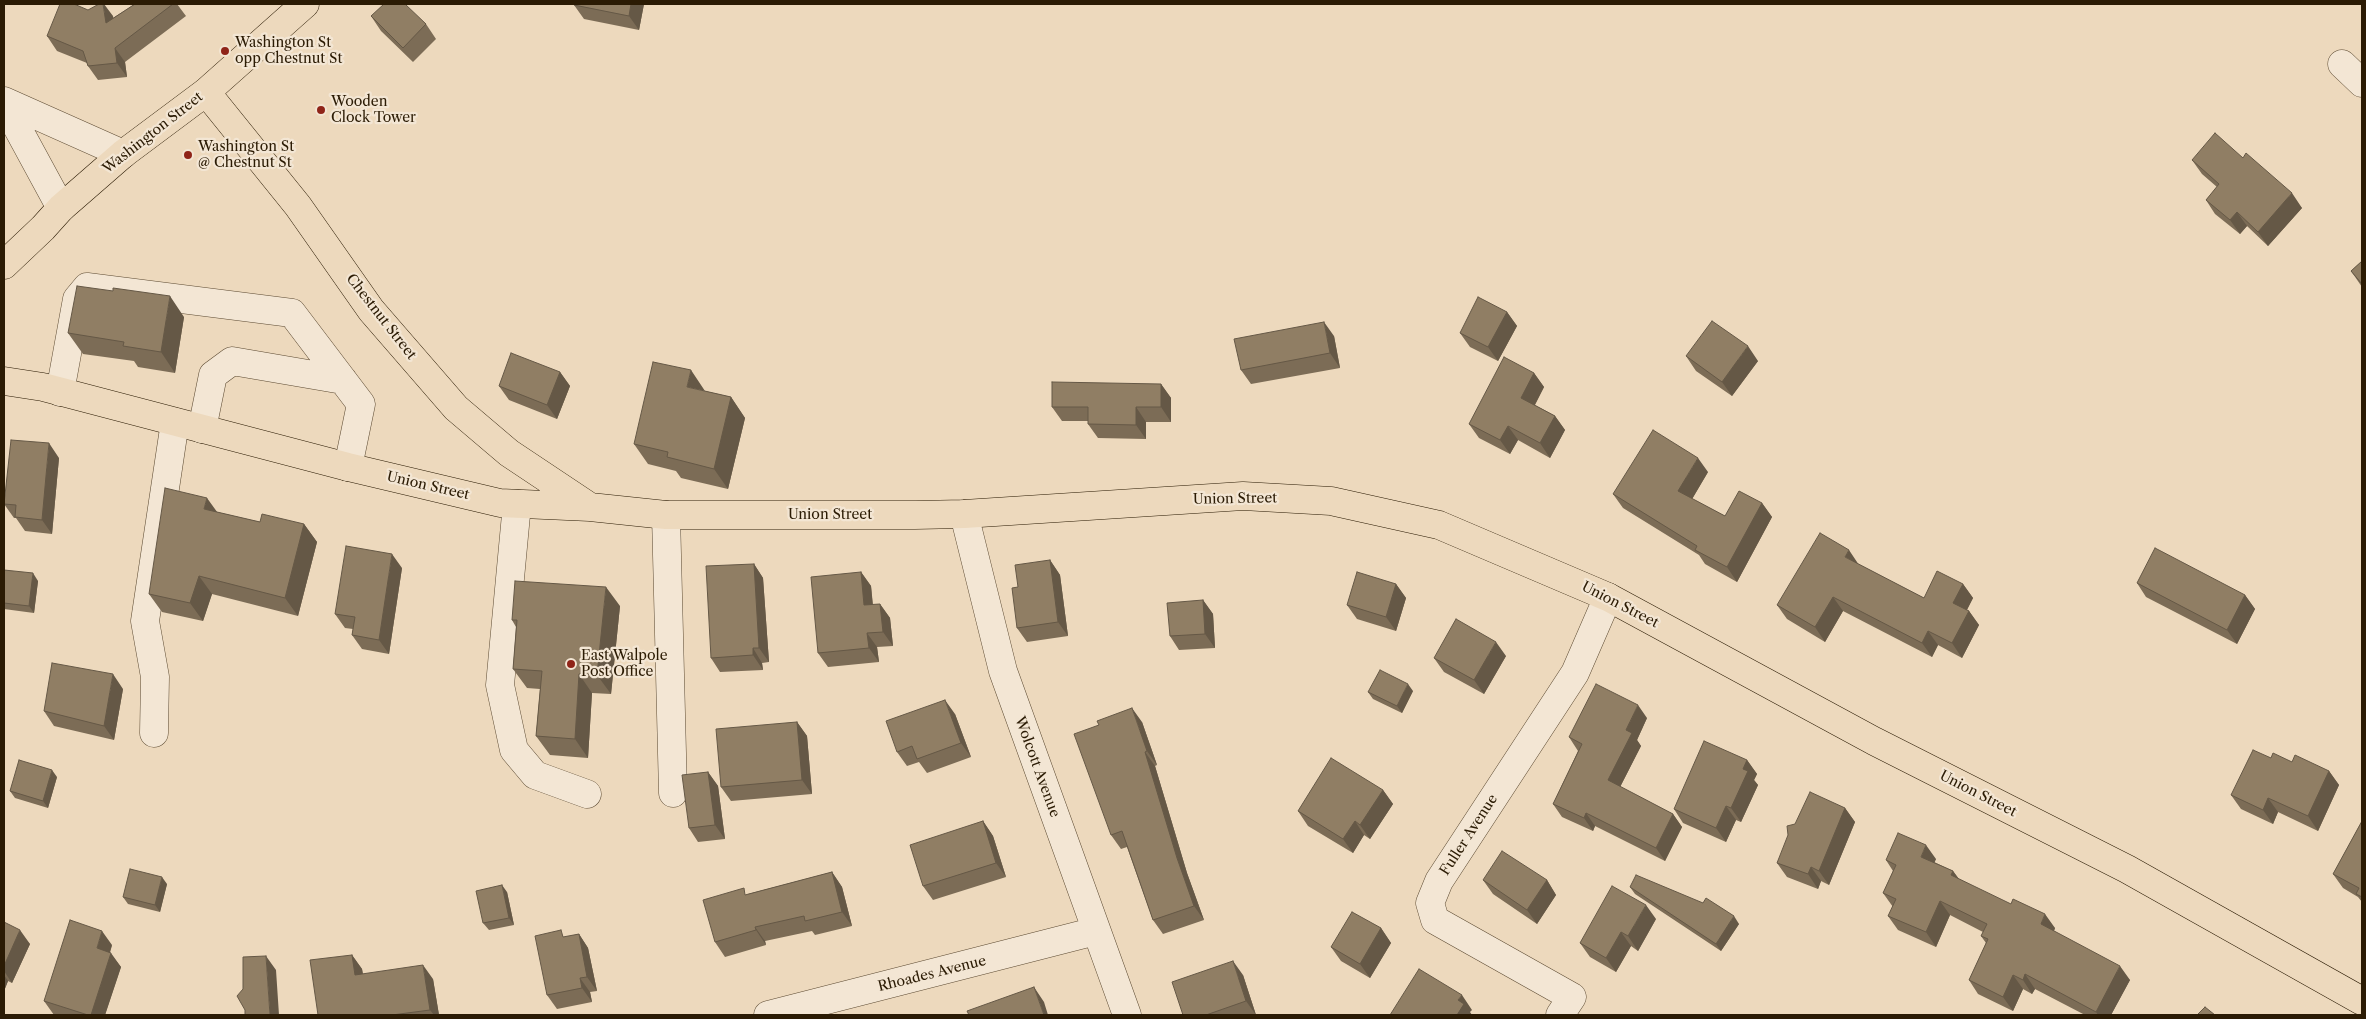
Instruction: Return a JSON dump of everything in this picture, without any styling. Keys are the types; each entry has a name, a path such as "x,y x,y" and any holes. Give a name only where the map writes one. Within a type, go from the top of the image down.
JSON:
{"main road":[{"name":"Washington Street","path":"4,264 43,228 61,208 123,154 206,92 305,4"},
{"name":"Chestnut Street","path":"206,92 298,206 372,310 456,408 509,453 590,507"},
{"name":"Union Street","path":"4,381 60,392 348,467 500,503 590,507 666,515 964,514 1243,496 1331,501 1439,525 1608,597 1874,741 2127,869 2362,1001"}],"street":[{"path":"2342,64 2362,83"},
{"path":"4,102 123,154"},
{"path":"4,102 61,208"},
{"path":"60,392 76,300 87,287 292,313 361,404 348,467"},
{"path":"202,429 213,375 232,361 343,380"},
{"path":"154,733 155,677 145,620 174,422"},
{"path":"517,504 500,685 514,750 535,775 587,794"},
{"name":"Wolcott Avenue","path":"964,514 1003,670 1127,1015"},
{"path":"666,515 673,793"},
{"name":"Fuller Avenue","path":"1560,1015 1572,997 1435,920 1430,903 1439,881 1575,672 1608,597"},
{"name":"Rhoades Avenue","path":"768,1015 1096,931"}],"building":[{"path":"60,4 74,4 88,10 103,4 106,23 135,4 173,4 115,48 117,63 88,66 83,51 47,36"},
{"path":"384,4 405,4 426,24 403,48 371,16"},
{"path":"574,4 631,4 629,16"},
{"path":"2215,133 2243,158 2246,153 2292,193 2258,232 2237,212 2230,220 2206,200 2219,184 2192,160"},
{"path":"2362,261 2362,284 2351,271"},
{"path":"77,286 113,291 113,288 170,296 161,352 123,346 124,342 68,333"},
{"path":"1478,297 1507,312 1488,347 1460,333"},
{"path":"1712,321 1748,346 1722,382 1686,356"},
{"path":"1324,322 1330,353 1241,370 1234,339"},
{"path":"511,353 560,372 547,405 499,386"},
{"path":"1504,357 1534,373 1521,398 1555,416 1540,443 1508,426 1500,440 1469,424"},
{"path":"653,362 691,370 687,387 731,397 714,469 667,457 668,452 634,444"},
{"path":"1052,382 1161,384 1161,407 1136,407 1136,425 1088,424 1088,407 1052,407"},
{"path":"1653,430 1698,458 1678,491 1725,516 1739,491 1762,503 1727,567 1695,550 1697,546 1613,494"},
{"path":"11,440 49,443 42,520 15,517 16,505 4,504"},
{"path":"165,488 207,498 204,509 260,522 262,514 304,524 285,598 199,576 190,603 149,594"},
{"path":"1820,533 1849,550 1845,557 1924,598 1937,571 1963,584 1953,603 1969,611 1952,643 1928,631 1922,643 1833,597 1815,627 1777,605"},
{"path":"346,546 392,554 379,640 352,635 355,617 335,614"},
{"path":"2155,548 2245,595 2227,630 2137,583"},
{"path":"1050,560 1058,622 1017,628 1012,588 1018,587 1015,565"},
{"path":"754,564 759,648 753,648 753,655 711,658 706,566"},
{"path":"4,570 33,573 29,606 4,603"},
{"path":"861,572 864,605 880,604 883,632 867,633 869,648 818,653 811,577"},
{"path":"1357,572 1396,584 1386,617 1347,605"},
{"path":"515,581 606,587 597,675 579,674 575,739 536,736 542,671 513,669 517,620 512,620"},
{"path":"1203,600 1205,634 1170,636 1167,603"},
{"path":"1456,619 1496,642 1474,680 1434,658"},
{"path":"52,663 113,674 104,726 44,711"},
{"path":"1380,670 1408,684 1397,706 1368,692"},
{"path":"1596,684 1638,705 1626,730 1632,733 1608,780 1673,814 1656,848 1586,813 1584,818 1553,804 1582,744 1569,737"},
{"path":"945,700 961,743 917,759 912,746 897,752 886,721"},
{"path":"1132,708 1147,751 1145,752 1177,858 1194,906 1153,920 1122,831 1111,835 1074,734 1099,725 1097,721"},
{"path":"797,722 802,780 721,787 716,729"},
{"path":"1704,741 1747,760 1743,769 1748,771 1731,808 1726,806 1716,828 1674,809"},
{"path":"2253,750 2271,758 2273,753 2292,762 2295,755 2329,771 2308,816 2268,798 2263,810 2231,795"},
{"path":"1331,758 1383,790 1360,825 1355,821 1343,839 1298,811"},
{"path":"19,760 52,770 43,801 10,791"},
{"path":"708,772 715,825 689,828 682,775"},
{"path":"1810,792 1845,808 1819,871 1811,867 1808,874 1777,863 1788,835 1787,826 1795,824"},
{"path":"983,821 996,863 923,886 910,845"},
{"path":"2362,821 2362,897 2356,894 2359,888 2333,874"},
{"path":"1898,833 1926,845 1921,857 1953,871 1951,875 2011,904 2013,899 2045,914 2041,924 2120,966 2096,1012 2025,974 2023,980 2013,975 2003,997 1969,980 1988,939 1981,936 1987,924 1940,901 1926,932 1888,916 1896,899 1883,893 1896,865 1886,860"},
{"path":"1502,851 1547,880 1527,910 1483,880"},
{"path":"130,869 162,877 155,905 123,897"},
{"path":"832,872 842,912 805,921 804,916 755,927 756,930 715,942 703,900 744,888 745,895"},
{"path":"1636,875 1703,903 1706,898 1734,916 1716,944 1630,887"},
{"path":"502,885 509,918 483,923 476,891"},
{"path":"1612,886 1646,905 1628,936 1621,932 1606,958 1580,943"},
{"path":"1352,912 1381,928 1360,964 1331,947"},
{"path":"70,920 102,931 97,948 111,953 91,1015 44,1001"},
{"path":"4,922 20,930 4,966"},
{"path":"561,930 563,937 579,934 587,977 580,978 582,988 547,995 535,936"},
{"path":"352,955 355,975 423,965 430,1010 392,1015 318,1015 310,960"},
{"path":"266,956 270,1015 245,1015 245,1010 237,996 243,989 243,957"},
{"path":"1233,961 1246,1001 1206,1015 1183,1015 1172,982"},
{"path":"1419,969 1462,995 1458,1000 1464,1004 1457,1015 1390,1015"},
{"path":"1034,987 1044,1015 969,1015 967,1011"},
{"path":"2205,1007 2215,1015 2197,1015"}],"place":[{"name":"Washington St opp Chestnut St","path":"225,51"},
{"name":"Wooden Clock Tower","path":"321,110"},
{"name":"Washington St @ Chestnut St","path":"188,155"},
{"name":"East Walpole Post Office","path":"571,664"}]}
